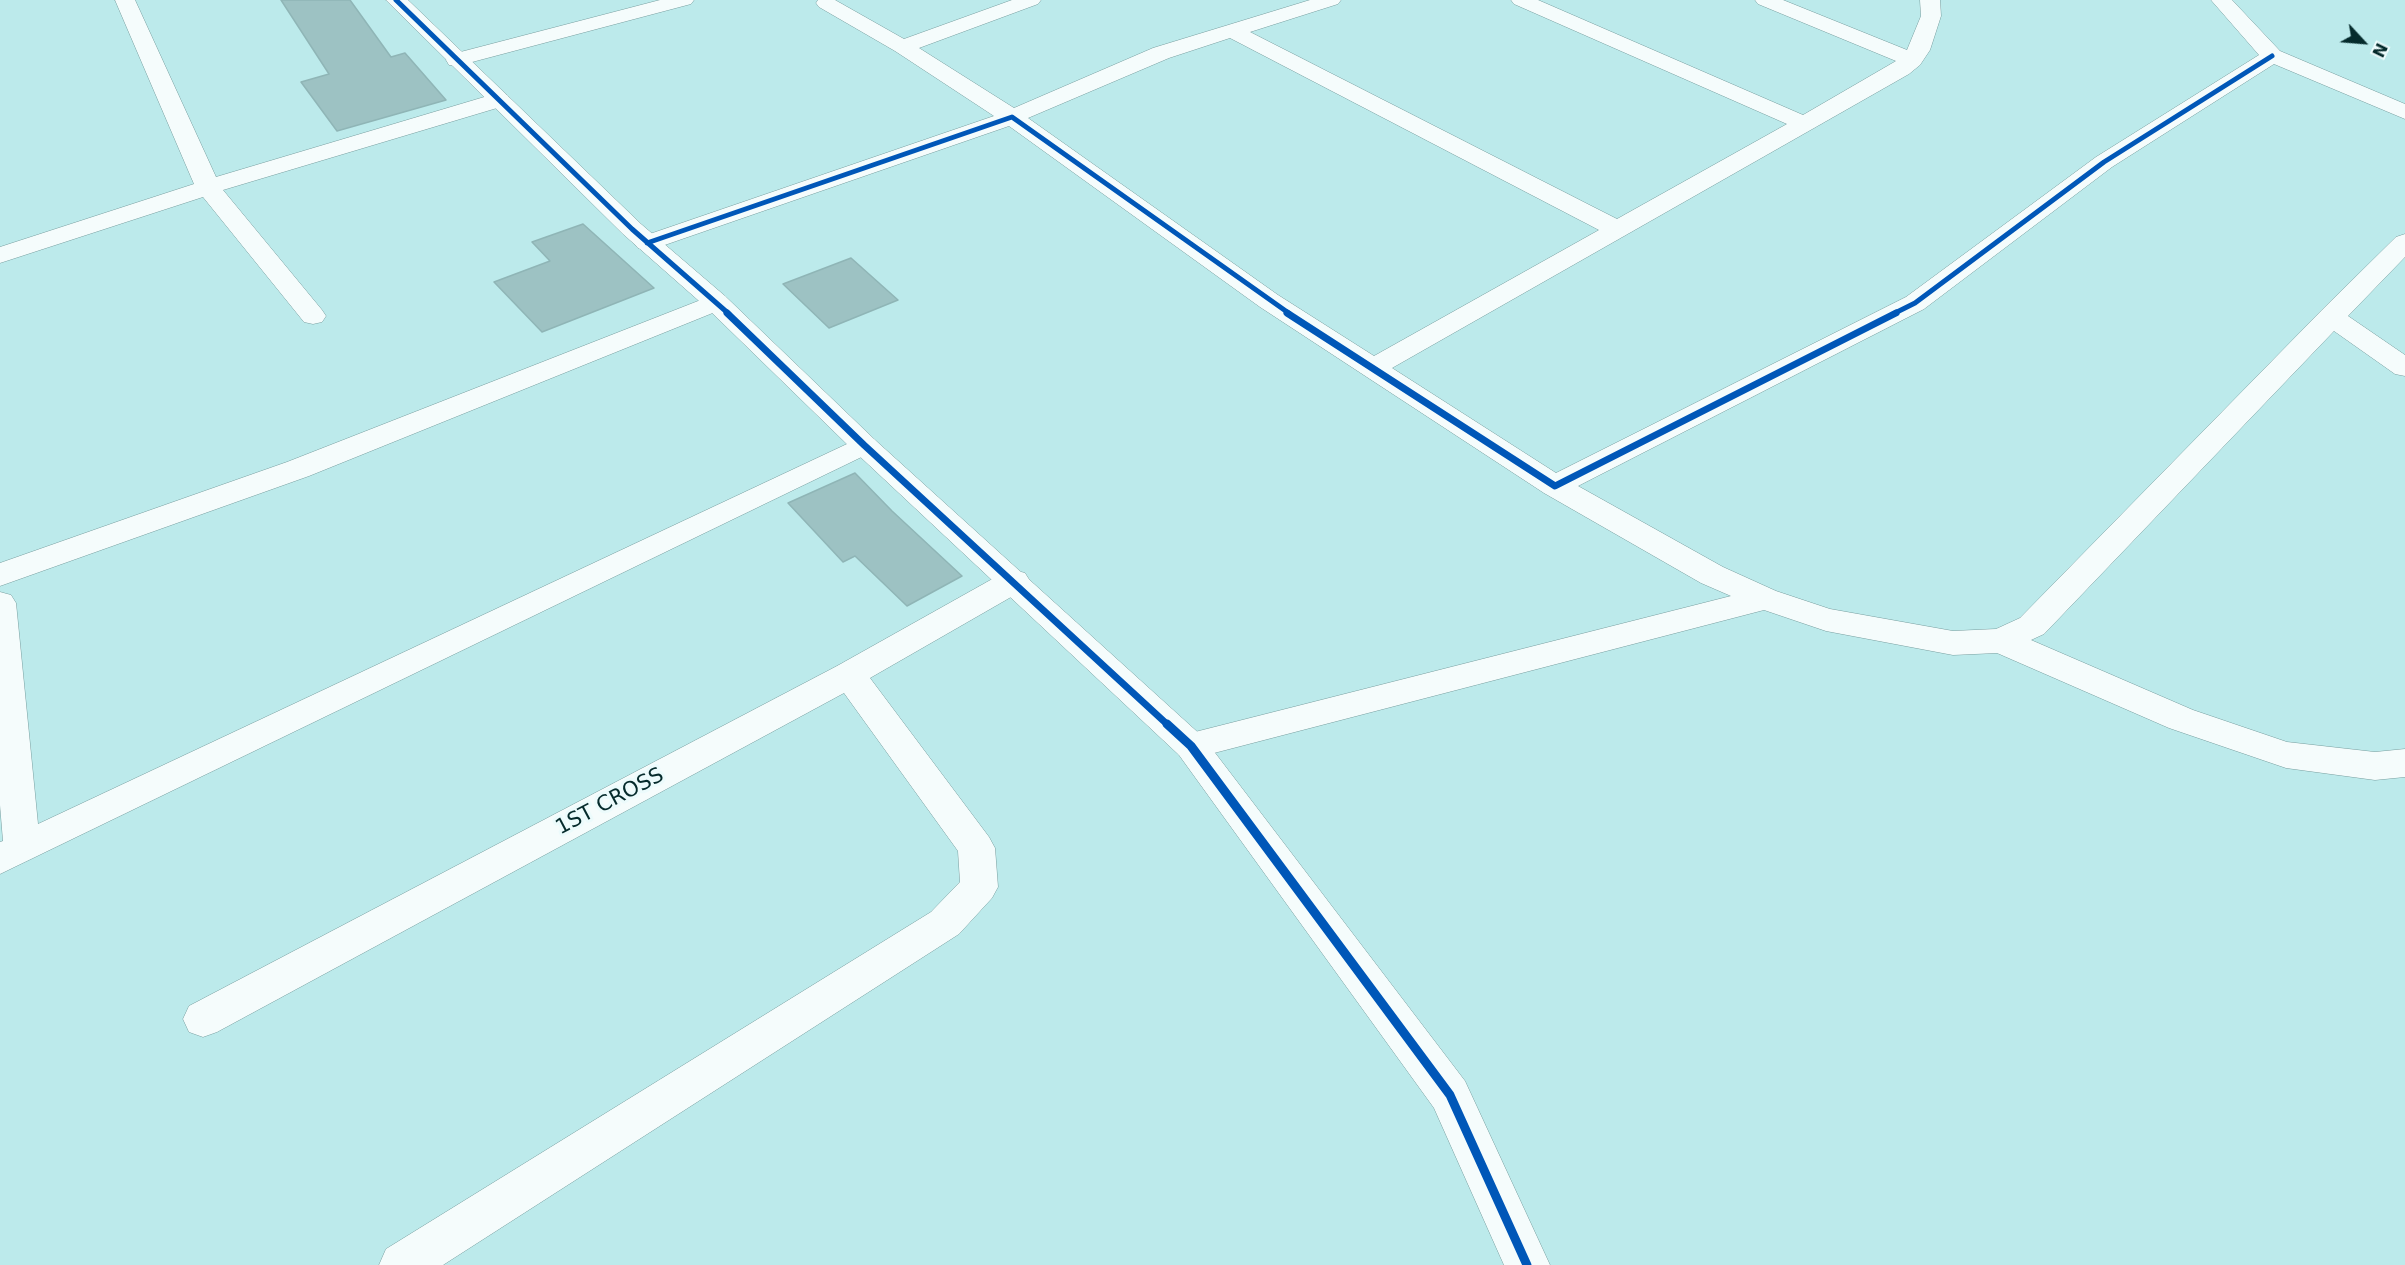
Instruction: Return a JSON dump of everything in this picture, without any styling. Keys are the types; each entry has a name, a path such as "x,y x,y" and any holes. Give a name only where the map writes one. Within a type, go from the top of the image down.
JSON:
{"street":[{"path":"125,0 208,187 313,316"},
{"path":"396,0 647,243 716,302 864,445 1014,580 1191,746 1450,1095 1527,1265"},
{"path":"457,60 684,0"},
{"path":"902,47 1031,0"},
{"path":"647,243 1012,117 1161,54 1331,0"},
{"path":"1521,0 1804,124"},
{"path":"1765,0 1912,60"},
{"path":"1373,368 1901,69 1919,50 1931,16 1930,0"},
{"path":"2221,0 2272,56 2405,112"},
{"path":"827,1 1012,117 1269,301 1555,486 1712,574 1766,599 1826,620 1953,644 2001,641 2032,627 2405,242"},
{"path":"1232,31 1619,230"},
{"path":"1555,486 1915,303 2104,162 2272,56"},
{"path":"0,255 208,187 499,100"},
{"path":"0,575 298,469 716,302"},
{"path":"2331,316 2405,368"},
{"path":"0,603 11,853 864,445"},
{"name":"1ST CROSS","path":"203,1018 849,675 1014,580"},
{"path":"1191,746 1766,599"},
{"path":"2001,641 2181,719 2286,755 2375,766 2405,763"},
{"path":"402,1265 945,923 979,887 976,848 849,675"}],"building":[{"path":"281,0 350,0 391,57 405,53 446,100 337,131 301,82 329,74"},
{"path":"583,224 654,288 542,332 494,282 550,261 532,242"},
{"path":"851,258 898,300 829,328 783,284"},
{"path":"855,473 962,576 907,606 855,556 843,562 788,503"}],"cycle path":[{"path":"396,0 632,229 716,302 864,445 1191,746 1450,1095 1527,1265"},
{"path":"647,243 1012,117 1269,301 1555,486 1915,303 2104,162 2272,56"}]}
